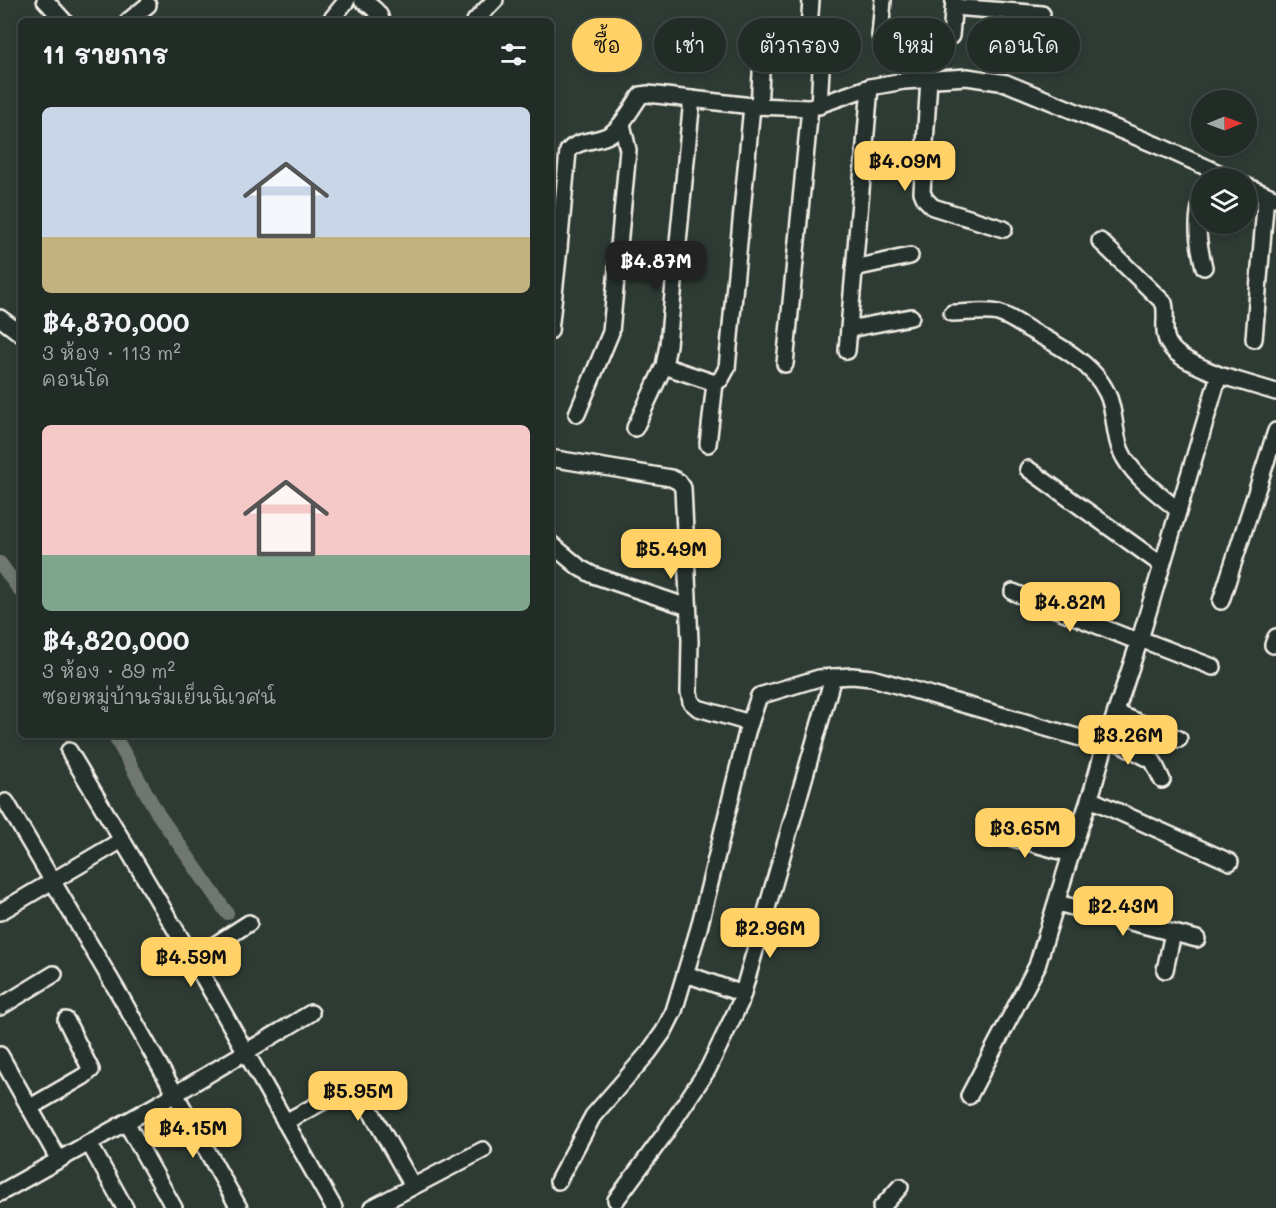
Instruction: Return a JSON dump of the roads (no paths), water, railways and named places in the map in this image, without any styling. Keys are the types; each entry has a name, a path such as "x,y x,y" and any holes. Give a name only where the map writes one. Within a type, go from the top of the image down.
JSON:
{"street":[{"path":"45,0 61,18"},
{"path":"332,18 347,0"},
{"path":"362,0 377,12 380,18"},
{"path":"478,18 495,0"},
{"path":"810,18 811,0"},
{"path":"882,18 883,0"},
{"path":"954,4 1042,14"},
{"path":"132,18 148,5"},
{"path":"664,366 714,383 721,379 727,368 760,72"},
{"path":"785,364 819,72"},
{"path":"554,264 568,151 579,143 612,134 641,95 755,106 815,107 870,87 904,81 968,77 1006,82 1196,168"},
{"path":"929,79 922,192 925,199 933,207 1004,229"},
{"path":"847,351 870,87"},
{"path":"635,428 664,366 668,345 692,99"},
{"path":"577,414 611,332 628,150 622,123"},
{"path":"1254,339 1271,197 1257,191"},
{"path":"1198,234 1204,267"},
{"path":"1100,241 1164,303 1166,338 1170,347 1184,358 1219,375 1276,392"},
{"path":"854,268 910,256"},
{"path":"952,313 982,312 1005,316 1067,351 1094,374 1107,392 1121,451 1131,467 1146,483 1178,510"},
{"path":"849,329 911,317"},
{"path":"0,318 18,332"},
{"path":"969,1096 1037,966 1139,641 1219,375"},
{"path":"708,444 714,383"},
{"path":"1221,601 1276,431"},
{"path":"554,459 671,478 679,482 685,496 690,641 688,692 691,702 698,708 750,723"},
{"path":"1028,469 1162,565"},
{"path":"554,546 580,568 593,575 688,607"},
{"path":"1013,592 1213,667"},
{"path":"616,1200 708,1069 722,1044 743,994 833,677"},
{"path":"558,1181 593,1116 649,1052 664,1031 674,1011 686,974 756,700 762,694 819,678 872,678 891,682 1106,741 1153,761 1162,780"},
{"path":"1116,712 1179,739"},
{"path":"69,751 193,959 334,1208"},
{"path":"1090,799 1230,862"},
{"path":"6,802 176,1094 239,1208"},
{"path":"988,831 1071,854"},
{"path":"0,912 122,840"},
{"path":"1057,903 1197,939"},
{"path":"193,959 249,923"},
{"path":"1165,970 1173,933"},
{"path":"0,1007 54,974"},
{"path":"686,974 743,994"},
{"path":"0,1193 247,1053 311,1013"},
{"path":"29,1108 91,1070 66,1020"},
{"path":"0,1055 59,1160"},
{"path":"285,1122 340,1092 355,1090 363,1096 413,1186"},
{"path":"126,1122 174,1208"},
{"path":"89,1143 125,1208"},
{"path":"372,1208 483,1150"},
{"path":"881,1208 900,1187"}],"waterway":[{"path":"0,563 18,588"},
{"path":"116,738 158,814 227,913"}]}
